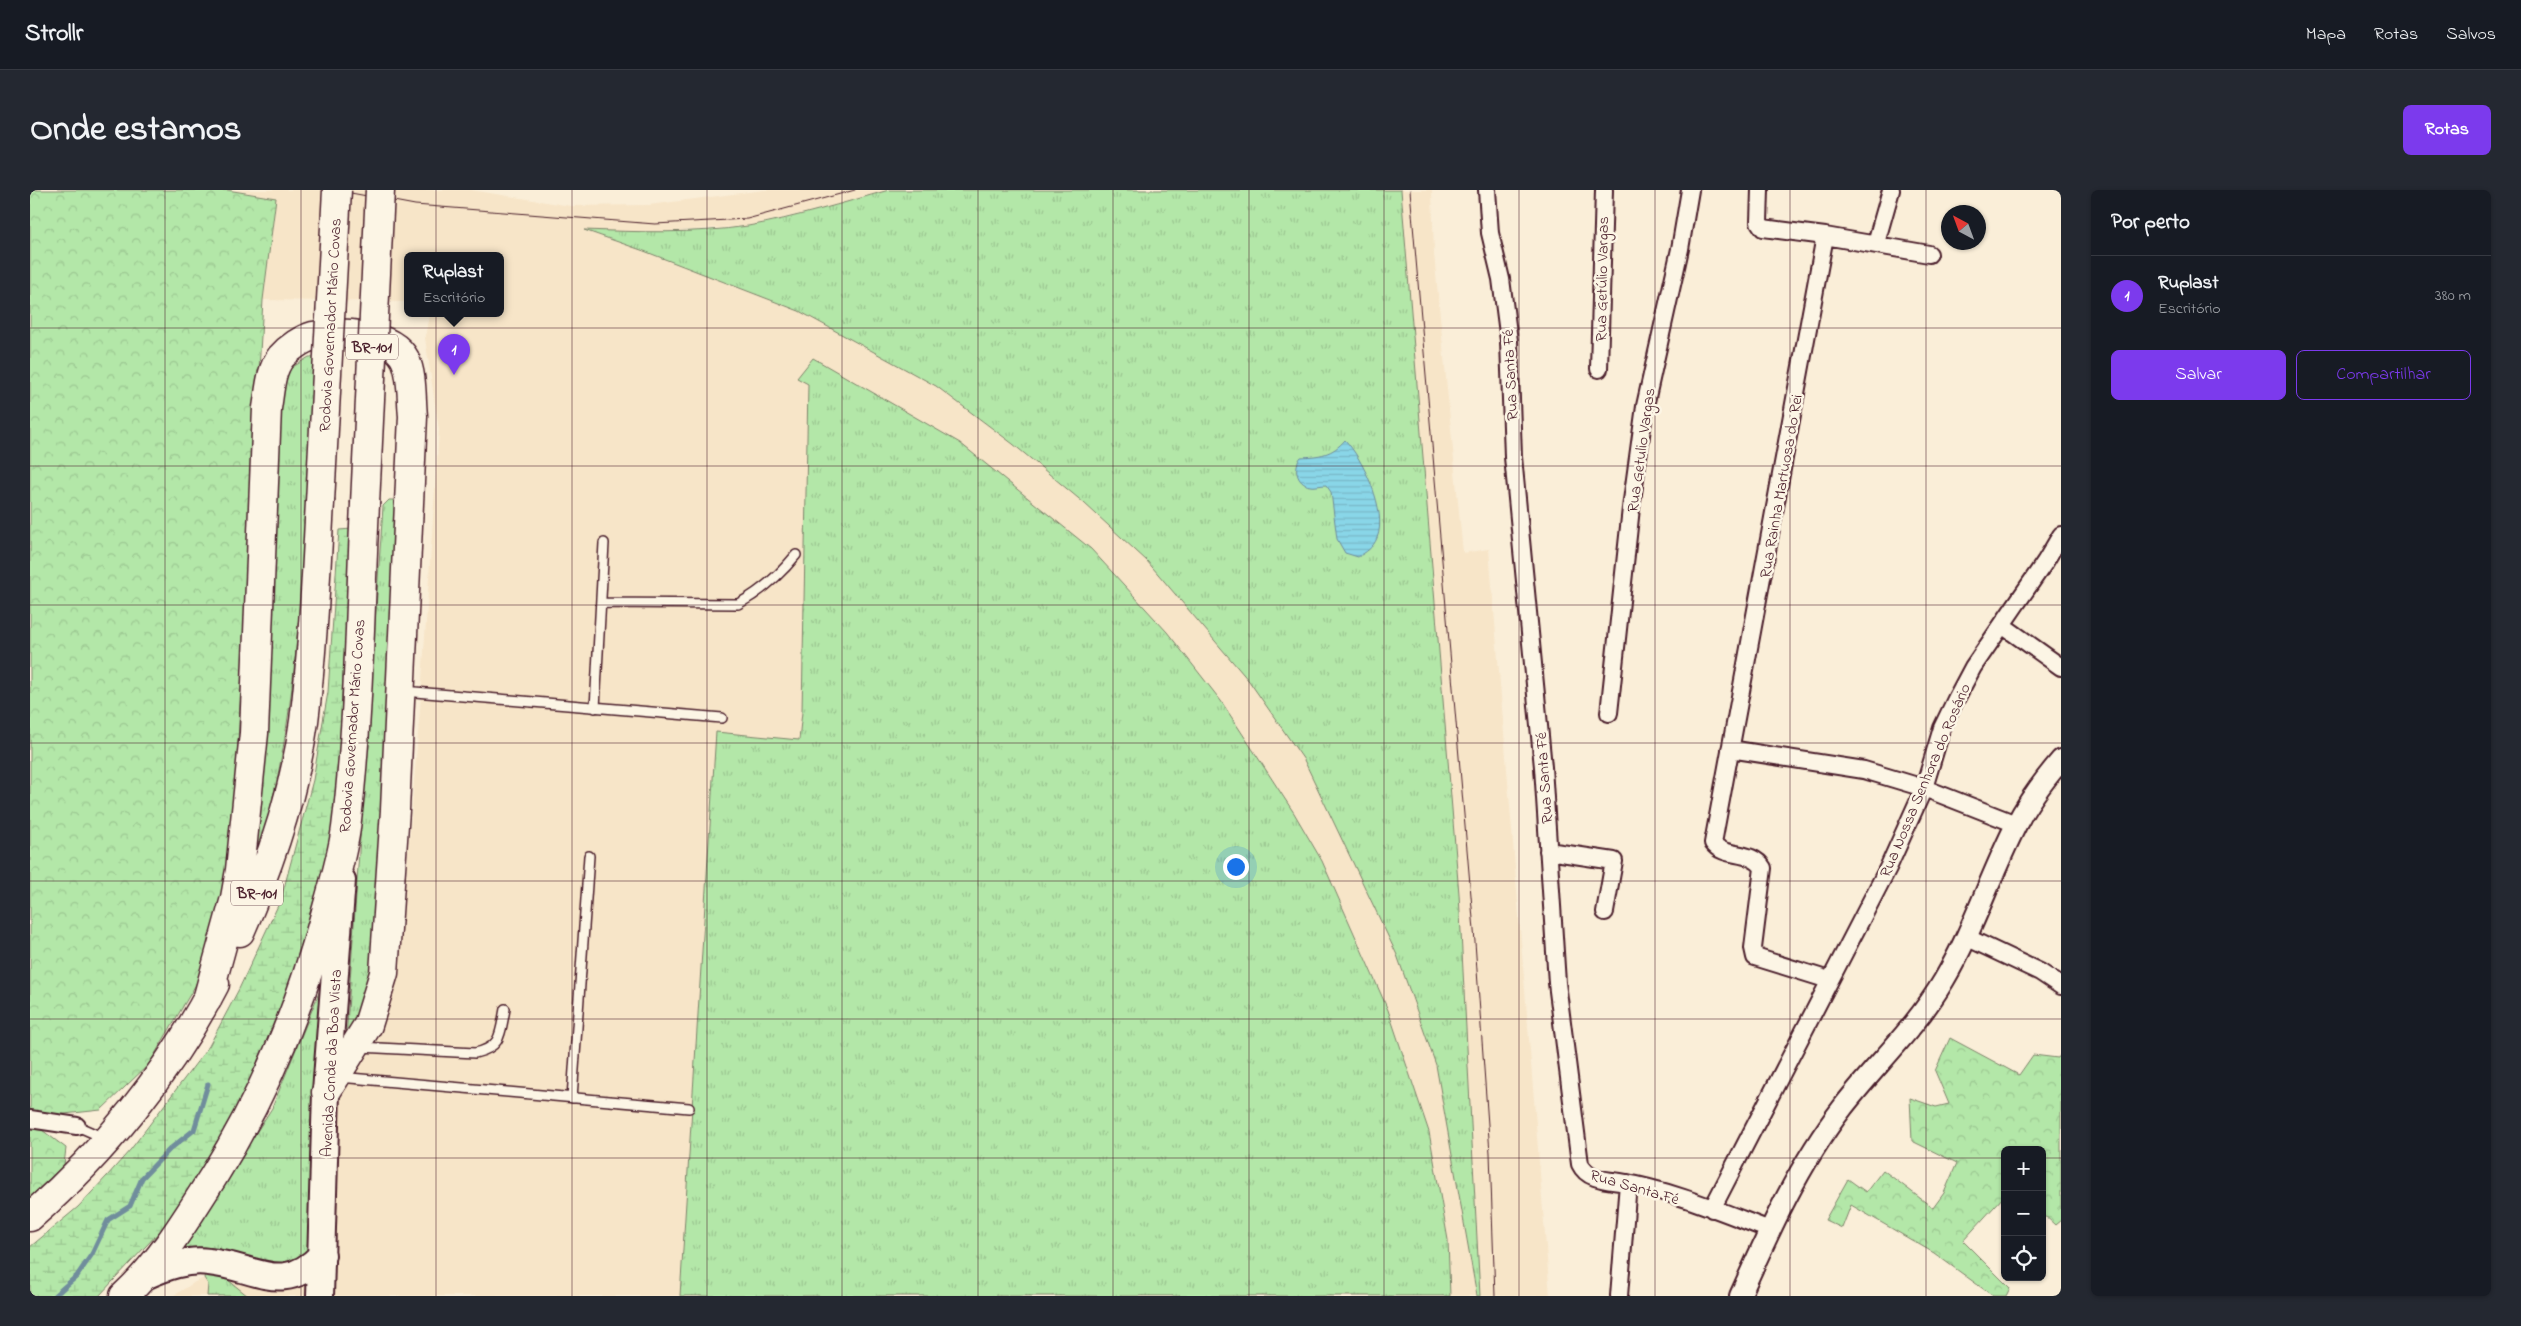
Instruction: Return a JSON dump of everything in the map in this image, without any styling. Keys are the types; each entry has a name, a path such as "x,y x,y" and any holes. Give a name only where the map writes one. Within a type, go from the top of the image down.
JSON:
{"highway":[{"name":"Rodovia Governador Mário Covas","path":"30,1217 57,1194 108,1139 151,1085 207,1000 264,878 290,787 304,722 320,502 337,190"},
{"name":"Rodovia Governador Mário Covas","path":"124,1296 145,1276 224,1159 273,1066 306,985 332,891 346,830 356,679 380,190"},
{"path":"207,1000 235,898 240,870 254,733 267,408 273,371 281,357 301,341 313,336 376,336 397,349 405,359 409,372 413,416 384,973 371,1016 331,1084"}],"main road":[{"name":"Avenida Conde da Boa Vista","path":"320,1296 346,830"},
{"path":"231,1267 267,1282 283,1284 293,1281 310,1270 322,1255"},
{"name":"BR-101","path":"145,1276 170,1266 191,1261 211,1262 231,1267"},
{"path":"231,1267 259,1296"}],"street":[{"name":"Rua Santa Fé","path":"1487,190 1490,233 1501,279 1509,341 1513,457 1531,636 1558,983 1580,1164 1584,1172 1594,1177 1628,1183 1712,1208 1770,1230"},
{"name":"Rua Getúlio Vargas","path":"1599,369 1604,190"},
{"name":"Rua Getulio Vargas","path":"1609,713 1631,508 1645,406 1680,250 1690,190"},
{"path":"1760,190 1759,222 1763,228 1876,243 1928,254"},
{"path":"1876,243 1891,190"},
{"name":"Rua Rainha Martuosa do Rei","path":"1825,236 1713,843 1718,849 1748,856 1760,863 1763,868 1753,951 1756,957 1829,980"},
{"name":"Rua Nossa Senhora do Rosário","path":"1712,1208 1888,868 1924,788 1942,728 1973,666 2061,535"},
{"path":"2002,625 2061,667"},
{"path":"1730,749 1857,768 1924,788 2016,824"},
{"path":"1740,1296 1770,1230 1820,1138 1843,1106 1897,1046 1926,1009 1966,937 2016,824 2033,796 2061,760"},
{"path":"1548,851 1614,861 1605,912"},
{"path":"1966,937 2040,972 2061,986"},
{"path":"30,1120 77,1126"},
{"path":"1619,1296 1628,1183"}],"lane":[{"path":"595,708 604,543"},
{"path":"601,603 738,604 756,594 778,576 796,555"},
{"path":"400,691 722,718"},
{"path":"572,1098 589,856"},
{"path":"355,1046 474,1053 488,1050 498,1042 505,1009"},
{"path":"331,1084 572,1098 689,1108"},
{"path":"77,1126 108,1139"}],"shaded area":[{"path":"227,190 471,190 571,206 649,205 764,190 889,190 822,209 747,226 650,233 586,231 644,251 799,311 936,386 1013,444 1084,503 1147,561 1249,681 1304,760 1397,955 1436,1065 1477,1296 1450,1296 1448,1240 1429,1132 1388,1010 1373,975 1322,861 1294,813 1221,701 1167,632 1091,549 798,378 808,384 802,712 799,740 716,732 680,1296 173,1296 195,1282 231,1267 378,1031 391,1001 399,964 420,710 439,430 425,338 428,317 504,317 504,252 404,252 404,302 263,300 276,198"},
{"path":"1401,190 1432,190 1434,254 1463,553 1489,549 1550,1296 1480,1296 1459,894"}],"green space":[{"path":"30,190 227,190 276,198 263,300 230,883 211,950 195,986 149,1064 101,1110 55,1115 30,1112"},
{"path":"889,190 1401,190 1459,894 1480,1296 1477,1296 1436,1065 1397,955 1304,760 1249,681 1147,561 1084,503 1013,444 936,386 799,311 644,251 584,230 645,232 728,229 801,215"},
{"path":"309,357 316,357 301,593 294,671 276,786 255,861 280,393 291,368"},
{"path":"813,358 960,443 1091,549 1167,632 1221,701 1294,813 1322,861 1388,1010 1429,1132 1448,1240 1450,1296 680,1296 716,732 799,740 802,712 808,384 797,378"},
{"path":"389,500 397,500 379,907 366,1010 346,1039 383,506"},
{"path":"352,529 342,692 340,780 331,855 317,921 233,1126 177,1213 99,1296 30,1296 30,1247 78,1207 107,1176 131,1149 209,1046 239,989 281,899 313,780 328,692 339,530"},
{"path":"325,978 311,1244 306,1253 284,1270 224,1251 203,1247 182,1248 272,1108"},
{"path":"1950,1038 2019,1075 2033,1055 2058,1058 2061,1054 2061,1220 2055,1225 2046,1217 2046,1146 2001,1146 2001,1199 1963,1241 2010,1288 2006,1296 1993,1296 1934,1253 1851,1205 1842,1228 1825,1220 1848,1179 1866,1192 1883,1170 1933,1208 1944,1193 1957,1163 1912,1141 1910,1098 1936,1107 1949,1104 1935,1071"},
{"path":"30,1129 42,1130 66,1148 64,1165 30,1197"},
{"path":"205,1274 223,1276 248,1296 207,1296 208,1284 204,1278"}],"water":[{"path":"1345,440 1359,460 1372,486 1379,514 1380,527 1377,538 1369,549 1358,557 1345,553 1337,539 1331,492 1326,485 1305,485 1297,474 1297,465 1301,457 1325,454 1335,449"}],"waterway":[{"path":"54,1296 77,1276 92,1254 108,1220 130,1206 142,1178 170,1149 194,1130 208,1084"}],"tram line":[{"path":"335,190 415,205 655,224 747,219 855,190"},
{"path":"1410,190 1475,942 1490,1153 1495,1296"}],"place":[{"name":"Ruplast","path":"454,375"}]}
